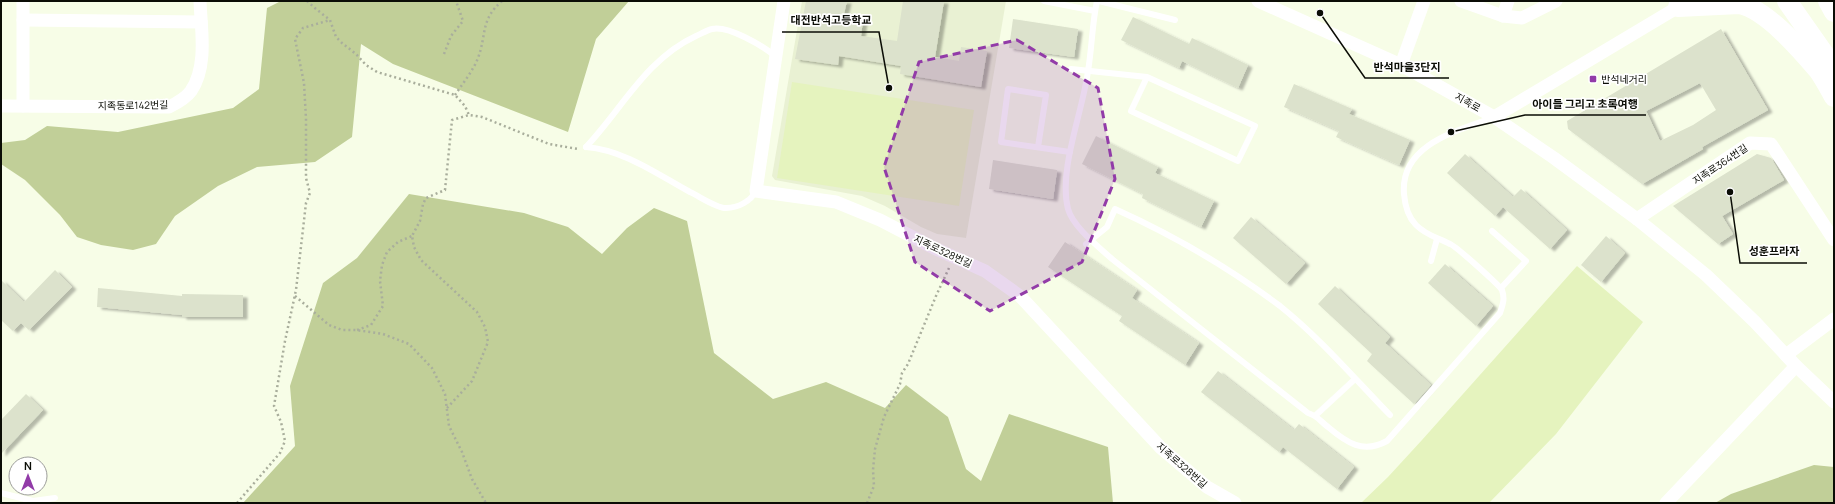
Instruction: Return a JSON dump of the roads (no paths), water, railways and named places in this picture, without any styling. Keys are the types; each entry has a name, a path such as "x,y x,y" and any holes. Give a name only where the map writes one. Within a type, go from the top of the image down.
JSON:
{"main road":[{"path":"1787,1 1804,26 1826,70 1834,97"},
{"path":"1828,1 1834,12"},
{"path":"1683,3 1744,4 1765,16 1780,28 1826,70"}],"street":[{"path":"23,1 23,106"},
{"name":"지족동로142번길","path":"1,106 169,107 180,101 191,92 198,77 201,59 200,1"},
{"path":"756,191 784,1"},
{"name":"지족로","path":"1259,1 1401,64 1494,117"},
{"path":"1401,64 1424,1"},
{"path":"1461,1 1503,16 1522,18 1556,1"},
{"path":"1503,16 1508,1"},
{"path":"1683,3 1494,117 1554,158 1637,220 1706,275 1755,322 1796,366 1834,402"},
{"path":"23,20 201,22"},
{"name":"지족로364번길","path":"1637,220 1750,143 1771,144 1834,240"},
{"name":"지족로328번길","path":"756,191 836,202 880,220 953,257 985,271 1020,296 1161,448 1207,487 1235,503"},
{"path":"1786,355 1834,319"},
{"path":"1666,503 1796,366"}],"lane":[{"path":"1044,1 1095,11"},
{"path":"1175,20 1098,1 1095,11 1088,72 1070,152 1065,190 1068,211 1088,242 1112,259 1308,413 1316,415 1326,426 1354,445 1365,447 1377,446 1387,441 1500,313 1504,300 1501,288 1451,244 1437,239 1416,225 1409,217 1405,203 1404,187 1406,173 1413,161 1430,144 1441,137 1494,117"},
{"path":"756,191 754,196 742,204 726,208 704,199 629,158 586,147 601,132 613,114 660,58 681,43 713,28 728,29 769,51 776,57"},
{"path":"1071,69 1088,72 1147,77 1254,126 1238,161 1131,111 1147,77"},
{"path":"1038,147 1046,94 1008,89 1001,142 1070,152"},
{"path":"1088,242 1107,227 1115,209 1154,226 1210,257 1280,307 1316,338 1390,415"},
{"path":"1492,231 1526,261 1501,288"},
{"path":"1431,261 1437,239"},
{"path":"1316,415 1355,379"},
{"path":"1,493 33,501 55,498"}],"place":[{"name":"반석마을3단지","path":"1320,13"},
{"name":"반석네거리","path":"1593,79"},
{"name":"대전반석고등학교","path":"889,88"},
{"name":"아이들 그리고 초록여행","path":"1451,132"},
{"name":"성훈프라자","path":"1730,192"}]}
